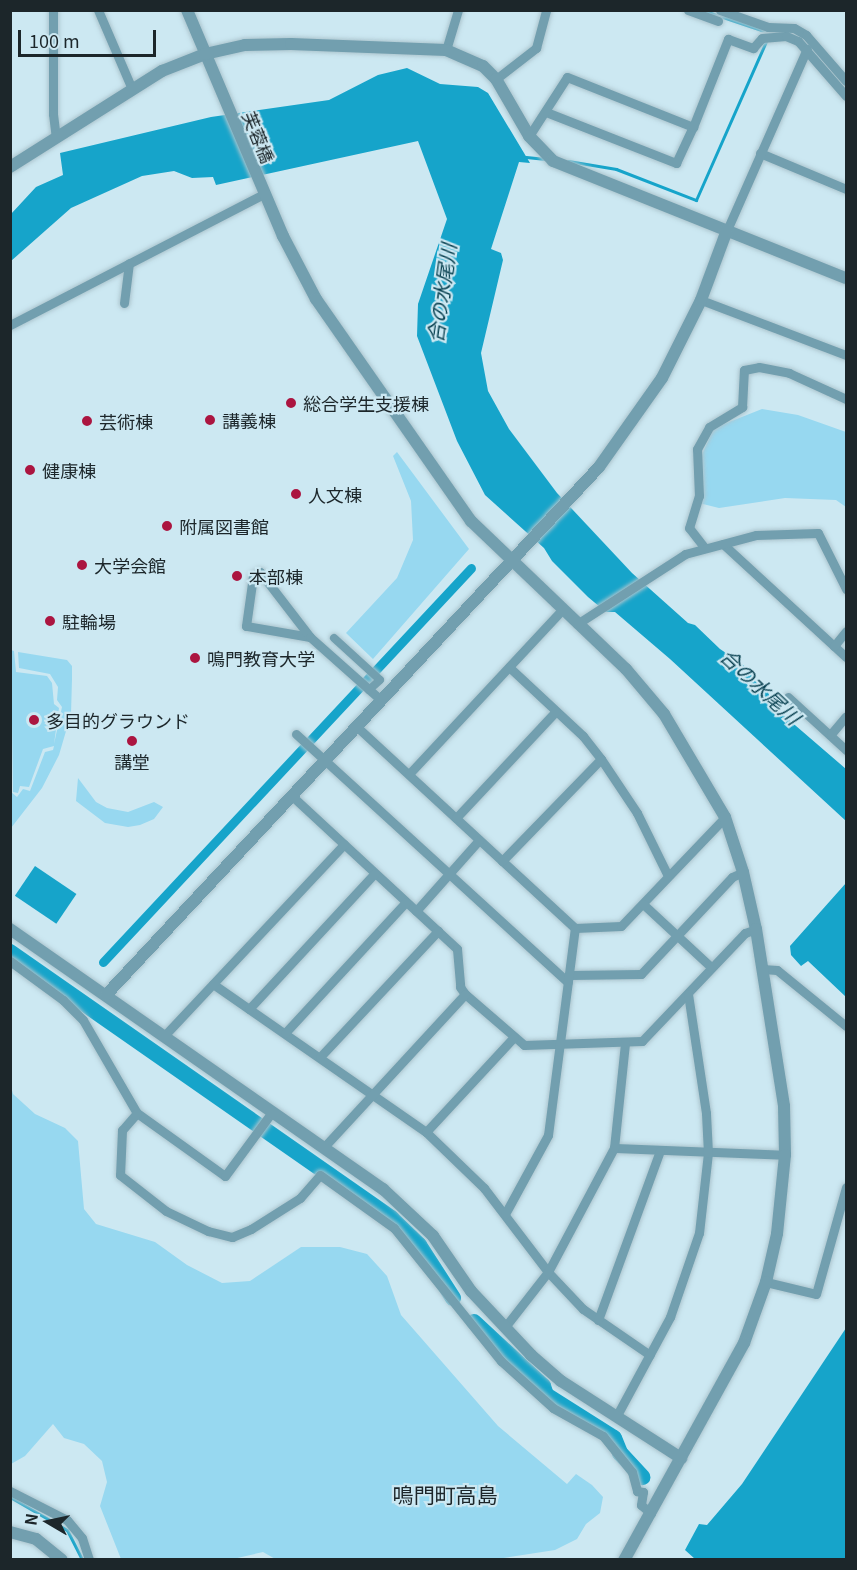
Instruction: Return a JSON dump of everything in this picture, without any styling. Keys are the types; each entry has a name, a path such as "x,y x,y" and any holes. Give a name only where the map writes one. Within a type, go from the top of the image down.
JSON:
{"street":[{"path":"53,10 53,114 56,137"},
{"path":"98,10 132,89"},
{"name":"芙蓉橋","path":"187,10 256,177 316,299 436,476 471,521 510,562 626,669 664,714 725,817 743,872 756,929 784,1106 785,1155 777,1234 766,1282 734,1363 624,1560"},
{"path":"446,50 458,10"},
{"path":"496,79 536,48 546,10"},
{"path":"688,10 718,21"},
{"path":"720,10 768,27 794,28 813,41 846,81"},
{"path":"546,112 676,163 729,39 753,48 762,38 786,36 807,49 846,96"},
{"path":"10,167 162,70 205,54 245,45 291,44 446,50 475,62 496,79 529,136 553,161 846,278"},
{"path":"106,995 291,796 320,756 356,726 569,501 636,419 663,378 701,300 727,230 807,49"},
{"path":"529,136 567,77 693,127"},
{"path":"760,153 846,189"},
{"path":"10,325 264,194"},
{"path":"124,303 129,262"},
{"path":"701,300 846,355"},
{"path":"704,547 689,528 699,496 697,449 709,427 742,407 744,370 759,367 789,373 846,399"},
{"path":"577,624 644,578 704,547 756,535 818,533 846,589"},
{"path":"723,544 846,657"},
{"path":"310,637 246,626 253,576 260,572 310,637 381,700"},
{"path":"409,774 562,610"},
{"path":"834,646 846,631"},
{"path":"334,638 380,680 369,690"},
{"path":"509,667 556,711 601,759 637,813 668,876"},
{"path":"788,697 846,750"},
{"path":"456,818 556,711"},
{"path":"831,734 846,716"},
{"path":"356,726 575,928 621,926 725,817"},
{"path":"298,736 448,876 568,978 642,974 732,877 743,872"},
{"path":"502,861 601,759"},
{"path":"291,796 457,949 460,987 524,1046 642,1041 744,933 756,929"},
{"path":"416,911 479,840"},
{"path":"164,1036 344,844"},
{"path":"249,1009 375,873"},
{"path":"285,1033 406,902"},
{"path":"643,904 711,967"},
{"path":"505,1214 548,1135 575,928"},
{"path":"10,929 324,1148 411,1212 471,1291 505,1328 561,1381 681,1458"},
{"path":"320,1057 438,931"},
{"path":"10,961 48,988 83,1020 136,1113 225,1176 272,1112"},
{"path":"762,969 777,970 846,1026"},
{"path":"213,984 426,1132 484,1188 549,1272 598,1320 650,1355"},
{"path":"324,1148 371,1094 465,994"},
{"path":"616,1417 650,1355 688,1274 699,1233 708,1153 702,1077 688,994"},
{"path":"426,1132 514,1037"},
{"path":"505,1328 549,1272 614,1148 625,1043"},
{"path":"136,1113 122,1130 120,1175 166,1211 207,1231 232,1237 251,1229 300,1198 320,1175 394,1228 501,1361 554,1408 603,1436 632,1472 637,1491 643,1492 641,1505 652,1511"},
{"path":"614,1148 785,1155"},
{"path":"598,1320 660,1151"},
{"path":"766,1282 816,1294 846,1187"},
{"path":"10,1491 72,1524 82,1538 89,1560"},
{"path":"10,1532 36,1539 62,1560"}],"shaded area":[{"path":"762,409 798,415 846,432 846,507 836,500 785,498 719,508 699,503 699,461 714,428"},
{"path":"397,452 469,549 373,659 346,633 397,578 413,540 411,501 393,456"},
{"name":"多目的グラウンド","path":"11,650 14,651 16,672 47,676 52,683 54,704 59,708 54,744 62,707 57,700 58,687 50,674 19,668 18,652 67,660 72,666 72,679 71,714 59,755 42,788 11,828 11,792 17,797 23,789 30,791 45,752 53,750 54,746 43,749 29,787 20,786 18,793 13,792"},
{"path":"78,778 96,802 107,808 128,812 154,802 163,807 154,819 140,825 128,827 105,823 76,801"},
{"path":"10,1083 13,1094 35,1114 65,1128 78,1141 84,1209 96,1224 155,1242 187,1265 222,1283 250,1281 301,1247 340,1247 367,1254 387,1276 401,1315 498,1426 567,1484 576,1474 592,1485 603,1497 600,1513 586,1524 577,1539 555,1550 497,1559 277,1560 263,1552 233,1559 121,1559 100,1506 107,1482 102,1461 84,1444 64,1438 53,1424 25,1456 11,1464"}],"water":[{"name":"合の水尾川","path":"407,68 440,84 478,87 488,93 530,163 519,162 491,249 501,253 503,260 481,353 488,391 509,429 557,493 632,573 688,623 695,625 720,649 741,663 765,685 774,707 846,769 846,821 670,659 615,612 606,612 588,597 552,561 544,548 485,495 457,441 417,336 418,304 447,219 418,141 216,185 213,177 192,178 174,171 142,176 71,208 11,261 11,214 36,187 63,175 60,153 211,117 329,100 378,75"},
{"path":"35,866 76,894 56,924 15,896"},
{"path":"846,883 846,997 808,961 801,966 791,955 790,946"},
{"path":"846,1328 846,1559 695,1559 685,1550 699,1524 707,1525 742,1484"}],"waterway":[{"path":"702,10 761,30 779,31"},
{"path":"568,161 616,169 696,200 770,32"},
{"path":"789,32 807,42"},
{"path":"526,157 546,159"},
{"path":"103,962 471,568"},
{"path":"10,952 391,1218 419,1245 453,1298"},
{"path":"474,1322 543,1386 546,1395 614,1438 620,1453 642,1477"},
{"path":"10,1497 67,1530 82,1560"}],"place":[{"name":"総合学生支援棟","path":"291,403"},
{"name":"講義棟","path":"210,420"},
{"name":"芸術棟","path":"87,421"},
{"name":"健康棟","path":"30,470"},
{"name":"人文棟","path":"296,494"},
{"name":"附属図書館","path":"167,526"},
{"name":"大学会館","path":"82,565"},
{"name":"本部棟","path":"237,576"},
{"name":"駐輪場","path":"50,621"},
{"name":"鳴門教育大学","path":"195,658"},
{"name":"多目的グラウンド","path":"34,720"},
{"name":"講堂","path":"132,741"}],"district":[{"name":"鳴門町高島","path":"445,1494"}]}
